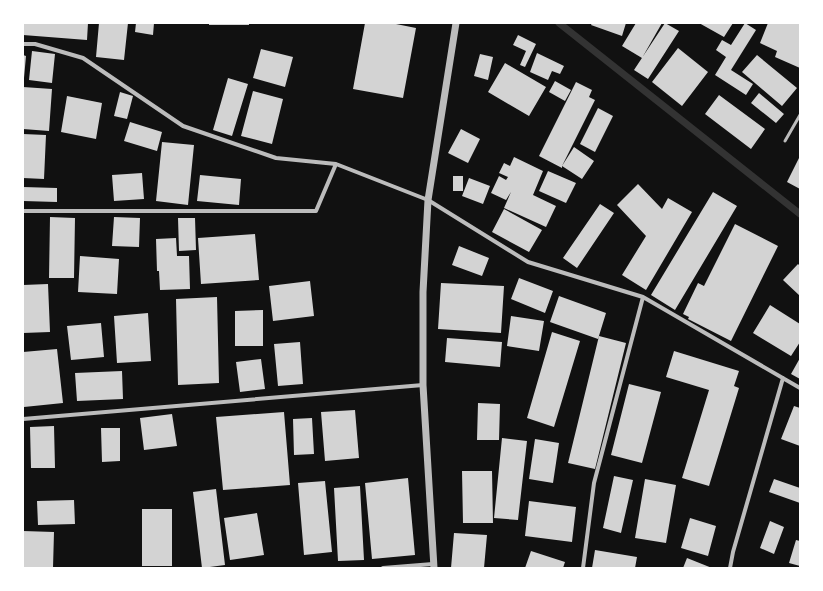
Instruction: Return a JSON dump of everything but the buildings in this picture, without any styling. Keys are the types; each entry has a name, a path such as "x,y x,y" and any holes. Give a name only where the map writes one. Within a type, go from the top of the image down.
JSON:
{"street":[{"path":"383,568 434,566 423,385 423,292 428,200 456,23"},
{"path":"23,44 35,44 83,58 183,126 276,158 336,164 428,200 528,262 643,297 800,388"},
{"path":"23,211 316,211 336,164"},
{"path":"583,568 594,483 643,297"},
{"path":"730,568 733,552 783,378"},
{"path":"23,419 423,385"}],"lane":[{"path":"785,141 800,115"}],"waterway":[{"path":"559,23 800,214"}]}
